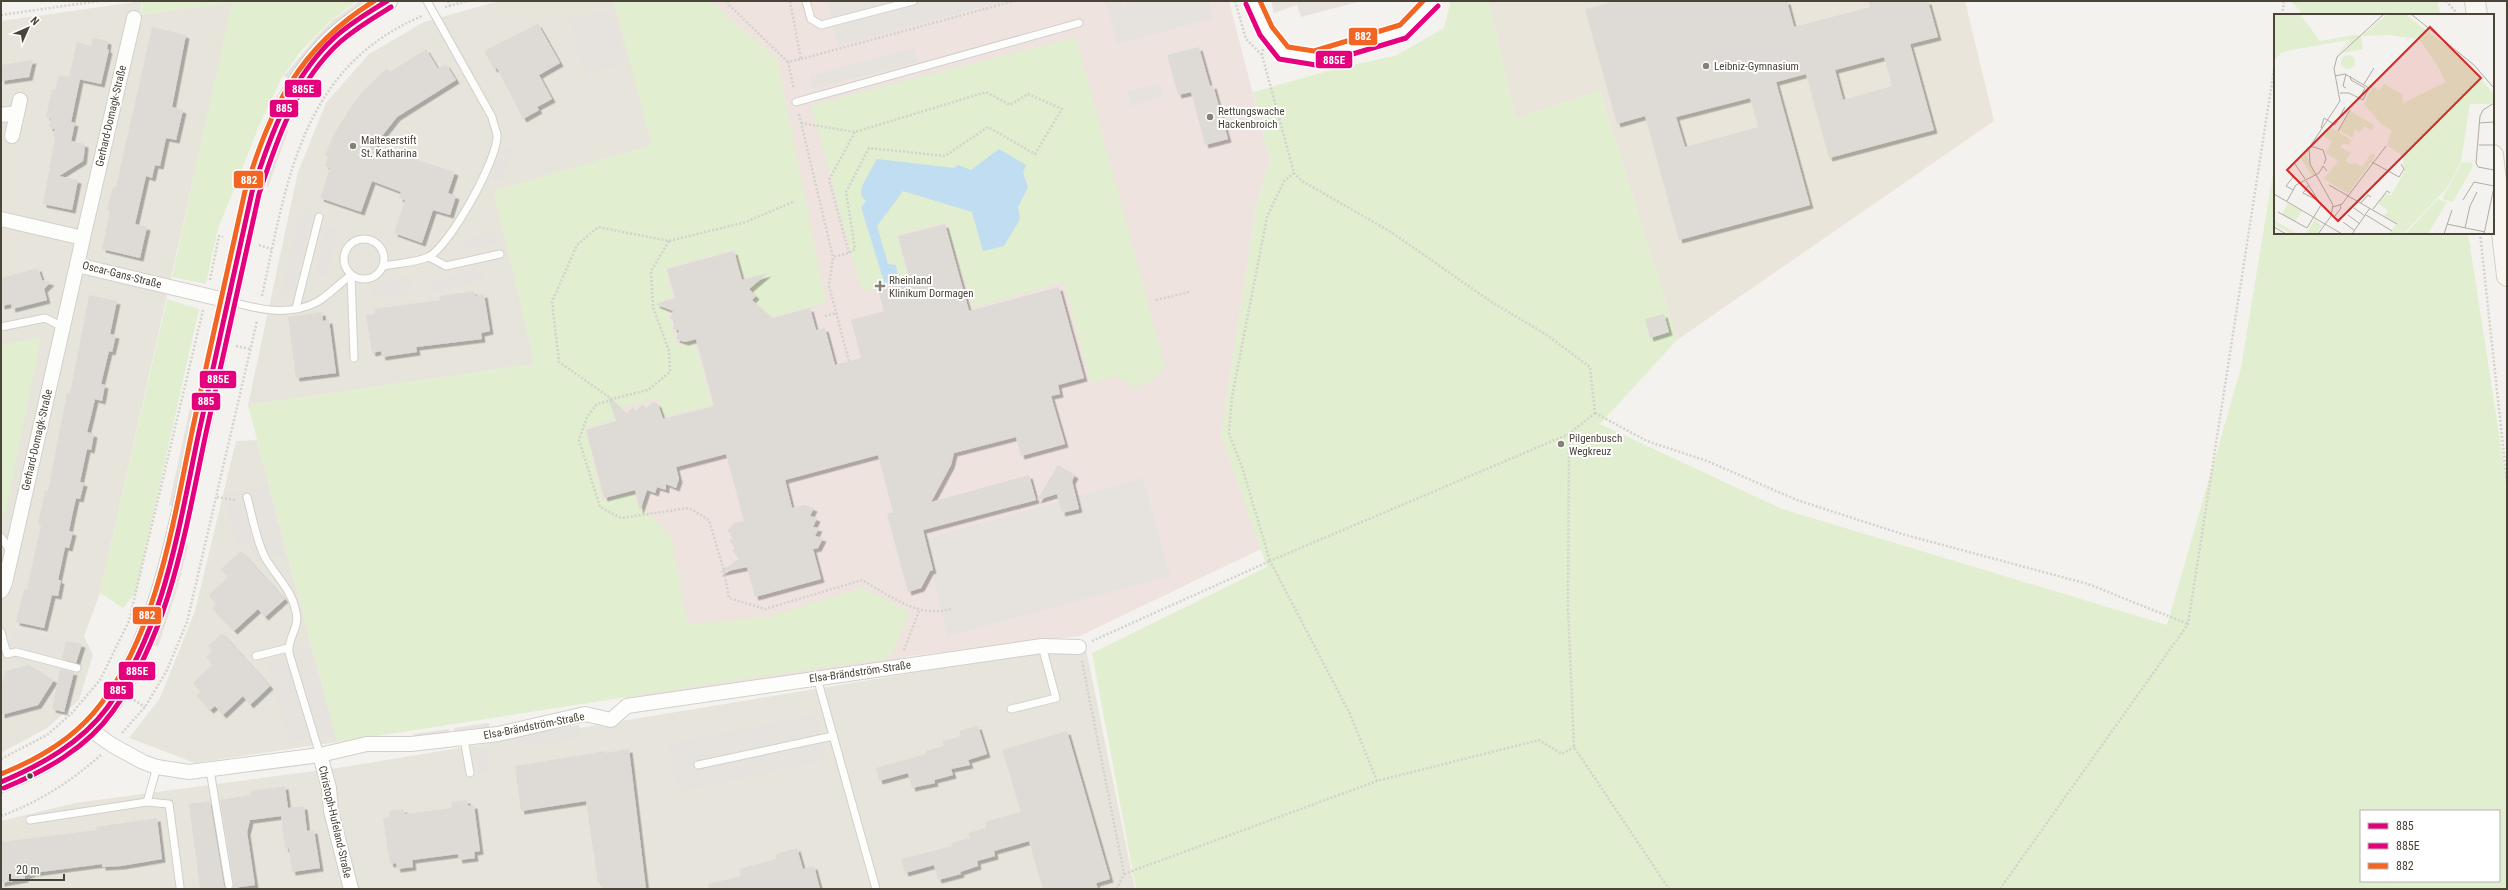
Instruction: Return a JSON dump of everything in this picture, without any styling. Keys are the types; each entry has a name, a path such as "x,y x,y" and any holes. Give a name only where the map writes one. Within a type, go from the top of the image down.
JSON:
{"street":[{"path":"1,782 23,774 62,750 88,728 106,708 129,672 160,595 177,532 252,192 266,147 287,98 327,44 353,22 387,1"},
{"path":"2475,1 2477,14"},
{"name":"Gerhard-Domagk-Straße","path":"83,238 134,18"},
{"path":"1,116 19,107 12,136"},
{"path":"2494,164 2507,276"},
{"path":"1,219 83,238"},
{"name":"Oscar-Gans-Straße","path":"83,238 77,265 229,301"},
{"name":"Gerhard-Domagk-Straße","path":"1,590 12,552 77,265"},
{"name":"Elsa-Brändström-Straße","path":"88,728 112,745 157,767 189,772 320,755 367,744 410,744 498,734 585,714 611,720 628,706 1042,646 1079,647"},
{"name":"Christoph-Hufeland-Straße","path":"320,755 329,788 331,811 351,889"}],"lane":[{"path":"384,266 429,257 445,244 459,223 494,153 497,135 492,117 427,1"},
{"path":"806,1 811,20 821,25 913,1"},
{"path":"1253,1 1266,31 1284,54 1315,58 1404,31 1432,1"},
{"path":"796,102 1079,23"},
{"path":"296,308 319,217"},
{"path":"351,275 363,280 376,276 384,266 385,253 378,242 365,237 353,241 344,251 344,264 351,275 354,358"},
{"path":"429,257 446,266 500,254"},
{"path":"229,301 259,309 284,311 316,302 351,275"},
{"path":"1,327 45,318 63,327"},
{"path":"247,497 265,558 286,585 295,605 298,622 288,648 320,755"},
{"path":"1,537 12,552"},
{"path":"1,632 7,654 16,652 77,668"},
{"path":"1011,709 1056,698 1042,646"},
{"path":"256,656 288,648"},
{"path":"816,678 876,889"},
{"path":"698,765 833,736"},
{"path":"464,738 470,773"},
{"path":"147,802 157,767"},
{"path":"210,770 229,885"},
{"path":"30,820 147,802 169,804 180,887"}],"path":[{"path":"1,16 99,1"},
{"path":"448,1 450,6"},
{"path":"187,622 217,497 289,173 302,136 324,97 351,63 381,38 410,21 433,11 467,1"},
{"path":"728,1 729,5 788,62 833,257 829,286 848,361"},
{"path":"790,1 801,59"},
{"path":"788,62 1014,1"},
{"path":"1235,1 1246,38 1262,55"},
{"path":"2282,14 2284,1"},
{"path":"2446,1 2459,14"},
{"path":"1266,31 1262,55 1294,173 1302,181 1391,232 1490,301 1547,335 1590,367 1595,413"},
{"path":"2000,889 2188,624 2274,68"},
{"path":"801,123 855,132 986,92 1010,105 1028,94 1062,109 1035,154 988,127 945,156 869,148 846,192 855,249 849,253 833,257"},
{"path":"849,253 829,180 855,132"},
{"path":"1294,173 1284,181 1267,217 1232,397 1229,433 1242,467 1270,561 1350,714 1377,781"},
{"path":"612,399 559,362 552,302 578,245 598,227 669,241 746,222 795,201"},
{"path":"2480,234 2507,483"},
{"path":"1,759 47,735 72,713 100,680 129,621 220,236 272,249"},
{"path":"669,241 651,271 653,307 669,351 670,372 648,390 597,404 587,417 579,440 600,507 620,518 689,508 709,520 724,571 729,598 765,609 862,580 919,611 944,611 953,608"},
{"path":"1156,300 1189,292"},
{"path":"825,316 836,313"},
{"path":"1595,413 1647,441 1707,461 1797,500 1902,534 2088,584 2188,624"},
{"path":"1117,889 1124,874 1079,647 1270,561 1569,434 1595,413"},
{"path":"1569,434 1568,609 1574,747 1669,889"},
{"path":"217,497 236,500 247,497"},
{"path":"898,666 919,611"},
{"path":"1124,874 1377,781 1539,740 1562,754 1574,747"}],"shaded area":[{"path":"142,1 140,15 233,2 100,593 84,636 93,655 79,700 47,728 1,753 1,21"},
{"path":"360,1 363,4 289,79 284,76 318,35 333,20"},
{"path":"499,1 614,1 652,145 494,191 535,364 248,405 298,172 326,103 369,54 424,22"},
{"name":"Rheinland Klinikum Dormagen","path":"614,1 1229,1 1270,160 1256,208 1221,435 1261,549 1080,636 910,656 893,661 626,698 494,191 652,145"},
{"path":"827,1 1005,1 838,46"},
{"path":"1105,1 1119,1 1123,8 1128,7 1130,1 1208,1 1213,18 1118,44"},
{"path":"1271,1 1361,1 1301,17 1297,5 1274,13"},
{"path":"1488,1 1965,1 1994,121 1677,340 1600,91 1516,118"},
{"path":"612,11 625,63 584,75 570,17"},
{"path":"914,48 918,62 813,89 809,76"},
{"path":"1159,83 1163,96 1131,106 1127,92"},
{"path":"283,129 288,131 268,187 263,185"},
{"path":"503,146 514,150 502,181 491,177"},
{"path":"300,209 312,212 293,297 281,294"},
{"path":"326,225 338,228 327,277 315,275"},
{"path":"496,231 499,243 466,251 463,239"},
{"path":"481,268 484,280 434,293 431,281"},
{"path":"391,278 410,278 412,294 372,299 370,287"},
{"path":"191,403 196,404 174,506 169,505"},
{"path":"257,440 337,742 195,763 129,738 160,698 195,611 236,441"},
{"path":"1143,478 1170,576 947,636 925,539"},
{"path":"267,484 284,554 256,561 252,543 237,547 224,495"},
{"path":"182,544 188,546 178,586 158,647 153,644"},
{"path":"14,629 66,641 63,656 11,644"},
{"path":"310,647 335,733 289,744 268,663 281,660 298,649"},
{"path":"1086,649 1135,889 1,889 1,821 75,803 344,767 1039,652"},
{"path":"817,714 826,761 678,791 668,744"},
{"path":"489,723 490,728 454,733 454,728"},
{"path":"579,725 581,738 515,748 513,735"},
{"path":"449,729 450,734 414,739 414,734"},
{"path":"486,747 490,773 477,774 473,749"},
{"path":"345,828 361,889 355,889 340,829"}],"green space":[{"path":"143,1 357,1 329,22 300,52 281,79 259,126 218,229 206,284 172,277 232,2 140,15"},
{"path":"614,1 713,1 723,13 777,58 826,303 761,320 749,277 742,278 735,249 666,268 672,297 664,300 677,346 694,341 712,405 664,417 658,398 612,410 615,420 585,428 603,501 632,492 636,502 671,536 688,624 767,617 863,588 910,612 891,658 683,688 337,742 248,405 535,364 494,191 652,145"},
{"path":"1451,1 1488,1 1516,118 1600,91 1677,340 1600,424 1782,509 2167,625 2241,368 2274,167 2274,234 2468,234 2507,485 2506,889 1136,889 1092,653 1267,567 1221,435 1256,208 1270,160 1253,92 1342,67 1395,56 1444,28"},
{"path":"2290,1 2438,1 2440,14 2299,14 2300,10"},
{"path":"1076,37 1165,366 1162,371 1152,380 1134,387 1118,376 1091,383 1064,282 973,307 946,222 897,235 909,281 862,292 811,105","holes":["1000,149 1023,173 1028,187 1018,207 1020,220 983,251 972,212 903,191 877,226 888,264 899,281 885,284 861,207 866,201 865,198 958,165 971,170"]},
{"path":"167,299 199,309 136,592 123,608 100,593"},
{"path":"41,337 5,516 1,510 1,345"}],"water":[{"path":"999,149 1026,165 1023,173 1028,187 1018,207 1020,219 1004,246 983,251 972,212 903,191 877,226 888,264 896,265 899,281 885,285 861,207 866,201 861,195 862,186 877,159 954,168 958,165 971,170"}],"building":[{"path":"1609,1 1787,1 1794,27 1870,7 1868,1 1928,1 1938,37 1910,44 1934,130 1829,158 1806,74 1776,82 1810,205 1679,240 1645,116 1617,124 1585,9 1609,3","holes":["1884,57 1892,86 1843,100 1835,70","1750,98 1758,127 1685,147 1676,117"]},
{"path":"538,24 560,63 539,75 552,99 537,107 539,110 523,119 497,68 494,69 484,51"},
{"path":"152,27 186,35 172,107 183,110 176,140 166,138 160,166 155,165 152,178 146,176 135,224 147,227 140,258 102,249 110,211 107,210 113,187 116,187"},
{"path":"93,38 108,41 107,49 109,50 101,84 69,77 77,42 91,46"},
{"name":"Rettungswache Hackenbroich","path":"1199,47 1210,86 1213,85 1228,139 1205,145 1191,92 1178,95 1167,55"},
{"name":"Malteserstift St. Katharina","path":"426,49 438,69 446,64 456,80 397,117 374,146 455,172 448,193 456,196 450,215 433,210 422,243 394,233 405,200 399,198 401,192 372,181 361,212 320,198 330,168 325,166 328,156 325,155 334,134 351,107 363,91 387,68 390,72"},
{"path":"33,60 29,77 1,81 1,65"},
{"path":"59,75 80,79 71,122 75,123 71,141 85,144 83,161 59,176 78,180 72,210 43,204 55,137 53,137 55,129 49,127 51,118 46,117 52,90 55,90"},
{"path":"945,224 969,311 1059,287 1084,378 1058,385 1060,394 1051,396 1065,444 1021,456 1016,437 954,453 951,465 931,502 1029,475 1036,500 923,530 933,570 930,571 921,588 908,592 887,514 893,512 878,455 785,480 792,508 805,505 814,508 810,516 817,518 813,527 819,528 815,536 823,538 818,548 813,549 821,579 755,597 747,567 718,573 740,558 732,551 736,547 729,541 734,537 727,531 734,523 744,521 726,454 676,467 679,479 676,488 666,484 666,490 657,487 655,493 647,490 640,511 635,490 604,498 586,430 616,421 607,395 626,414 633,407 635,411 643,404 646,409 653,402 658,404 663,419 714,406 696,339 685,342 676,339 679,330 673,329 675,320 670,319 673,311 655,304 675,298 667,269 734,251 742,280 768,273 749,289 756,296 752,300 772,318 810,308 816,330 825,328 835,365 861,358 851,320 884,311 878,290 910,281 898,236"},
{"path":"38,268 42,280 51,282 44,289 47,300 12,309 11,304 1,306 1,278"},
{"path":"474,291 475,296 484,294 490,331 481,333 482,339 416,347 417,352 382,357 381,351 372,353 366,315 375,314 374,309 440,300 439,296"},
{"path":"89,295 117,301 110,334 116,335 112,352 109,351 101,384 105,385 102,401 95,399 87,432 94,434 91,450 87,449 80,482 84,483 80,499 76,498 72,516 69,531 73,532 69,548 65,547 58,580 61,580 58,596 52,595 44,628 16,622 24,589 27,589 41,525 38,524 45,491 48,491 67,393 70,394"},
{"path":"322,312 323,321 329,320 336,373 296,378 288,317"},
{"path":"1664,314 1669,332 1650,338 1645,319"},
{"path":"1058,465 1075,475 1072,481 1079,509 1062,513 1057,494 1037,500"},
{"path":"241,551 285,599 265,617 258,609 234,631 212,608 216,604 209,595 228,577 221,569"},
{"path":"222,633 270,686 250,705 243,696 223,715 215,706 210,710 196,695 201,691 193,683 213,664 206,657 212,651 208,646"},
{"path":"66,641 82,644 76,663 62,659"},
{"path":"29,665 54,680 38,705 1,715 1,690 5,671"},
{"path":"60,669 74,672 64,712 52,709"},
{"path":"978,726 987,754 968,760 970,765 951,769 953,775 934,780 935,783 912,788 908,773 879,781 876,768 926,754 926,751 944,746 942,741 961,736 959,731"},
{"path":"1067,731 1110,879 1096,883 1098,889 1043,889 1029,841 994,851 995,856 977,861 978,866 960,872 961,874 938,880 934,865 905,873 901,859 952,846 951,843 970,838 968,833 986,828 985,822 1021,812 1002,750"},
{"path":"629,749 646,889 602,889 601,883 598,883 586,801 521,811 515,766 605,751 605,753"},
{"path":"285,786 288,808 304,806 307,831 314,830 320,868 292,872 289,848 285,849 281,816 250,820 247,832 255,885 233,888 234,884 220,800 250,795 250,791"},
{"path":"467,800 468,806 474,805 480,851 474,852 475,858 459,860 458,854 412,860 413,867 397,869 396,863 390,864 383,818 389,817 389,811 404,809 405,814 452,808 451,802"},
{"path":"210,801 224,886 226,889 200,889 189,804"},
{"path":"157,818 162,859 121,866 102,867 102,864 33,873 25,876 25,879 1,883 1,842 97,830 96,827"},
{"path":"797,848 803,869 814,866 820,889 709,889 708,884 741,876 739,869 776,859 776,854"}],"transit line":[{"name":"882","path":"1,774 29,762 55,746 79,728 100,705 120,676 136,643 150,608 171,535 193,427 245,191 265,133 291,82 307,60 325,39 348,19 374,1"},
{"name":"885","path":"1,782 31,768 59,752 97,721 127,677 143,645 167,575 176,539 252,192 266,150 294,90 319,54 346,27 387,1"},
{"name":"882","path":"1260,1 1272,27 1288,47 1314,51 1400,25 1423,1"},
{"name":"885E","path":"1246,4 1260,35 1279,59 1316,65 1406,38 1438,6"},
{"name":"885E","path":"4,788 50,766 78,747 103,724 133,680 149,647 163,612 174,577 259,194 281,132 300,93 325,57 352,32 391,7"}],"place":[{"name":"Leibniz-Gymnasium","path":"1706,66"},
{"name":"Rettungswache Hackenbroich","path":"1210,117"},
{"name":"Malteserstift St. Katharina","path":"353,146"},
{"name":"Rheinland Klinikum Dormagen","path":"880,286"},
{"name":"Pilgenbusch Wegkreuz","path":"1561,444"}]}
